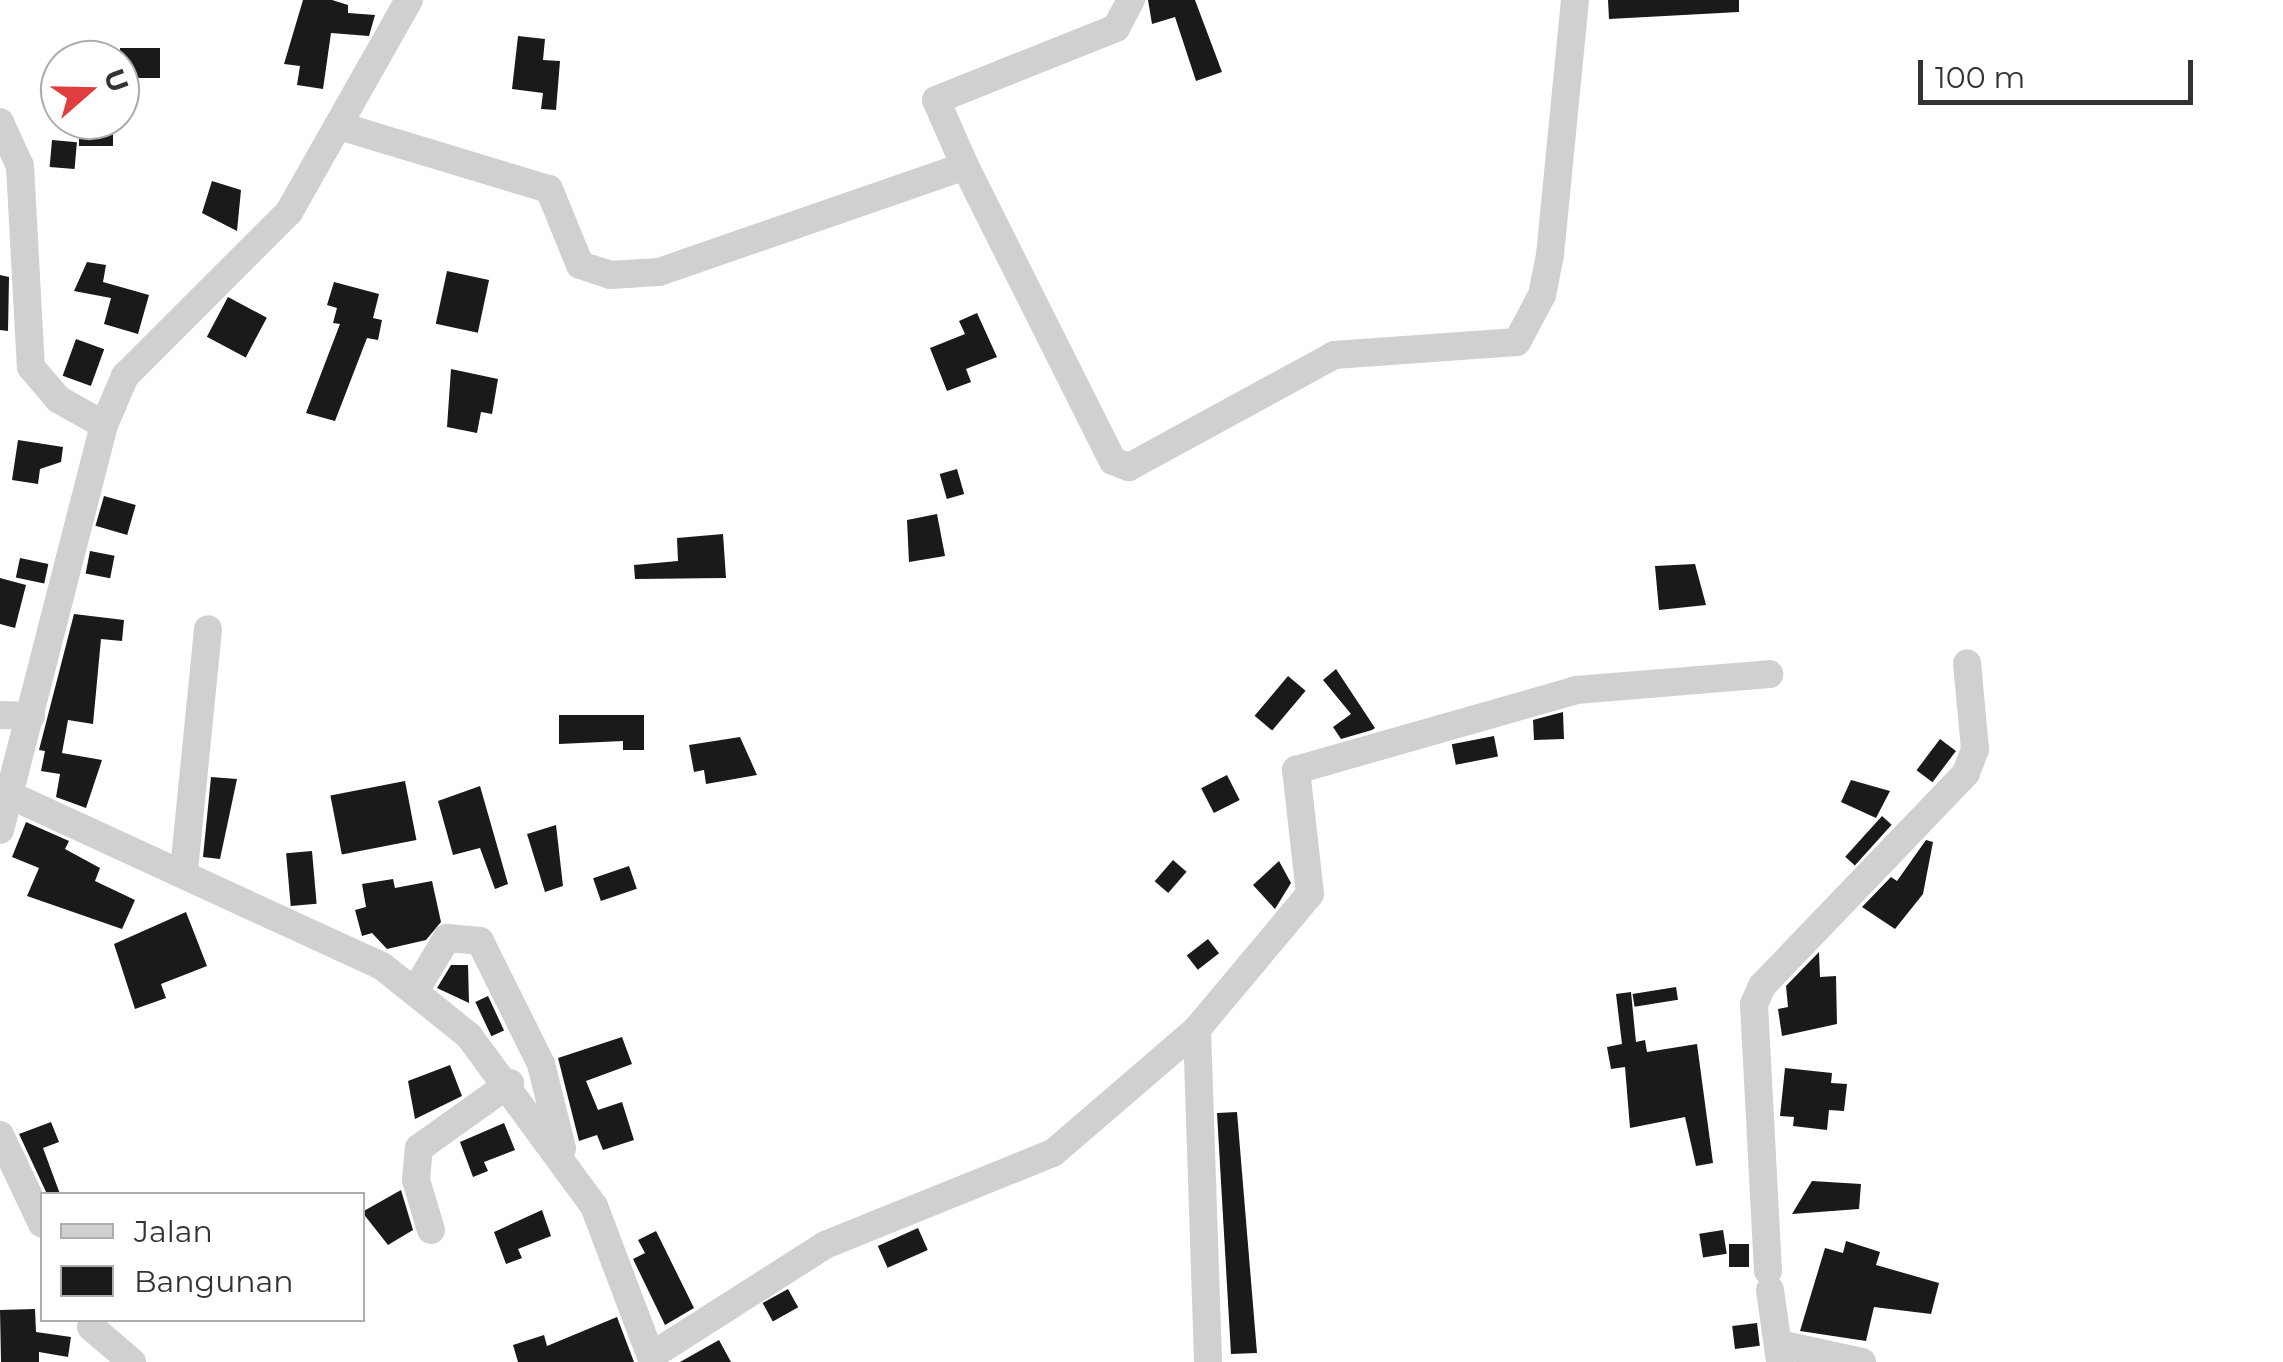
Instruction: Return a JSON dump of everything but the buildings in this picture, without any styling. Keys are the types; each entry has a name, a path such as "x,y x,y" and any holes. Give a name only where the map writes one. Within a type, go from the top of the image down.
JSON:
{"street":[{"path":"0,830 12,796 104,425 145,348 289,212 343,127 408,0"},
{"path":"1131,0 1116,28 936,100 965,166 1113,461 1129,467 1334,355 1517,342 1542,295 1550,255 1575,0"},
{"path":"0,122 20,166 31,366 58,399 104,425"},
{"path":"343,127 550,190 580,265 610,276 682,266 965,166"},
{"path":"184,870 208,629"},
{"path":"1862,1362 1779,1353 1769,1281 1754,1004 1762,986 1966,773 1975,749 1967,663"},
{"path":"12,796 184,870 382,966 414,991 510,1083 563,1154 612,1245 652,1359 825,1245 1053,1153 1197,1029 1310,894 1296,770 1576,690 1769,674"},
{"path":"0,715 31,716"},
{"path":"414,991 448,938 480,941 541,1064 563,1154"},
{"path":"1197,1029 1208,1362"},
{"path":"431,1230 416,1180 419,1148 510,1083"},
{"path":"0,1136 40,1220"},
{"path":"93,1342 132,1362"}]}
